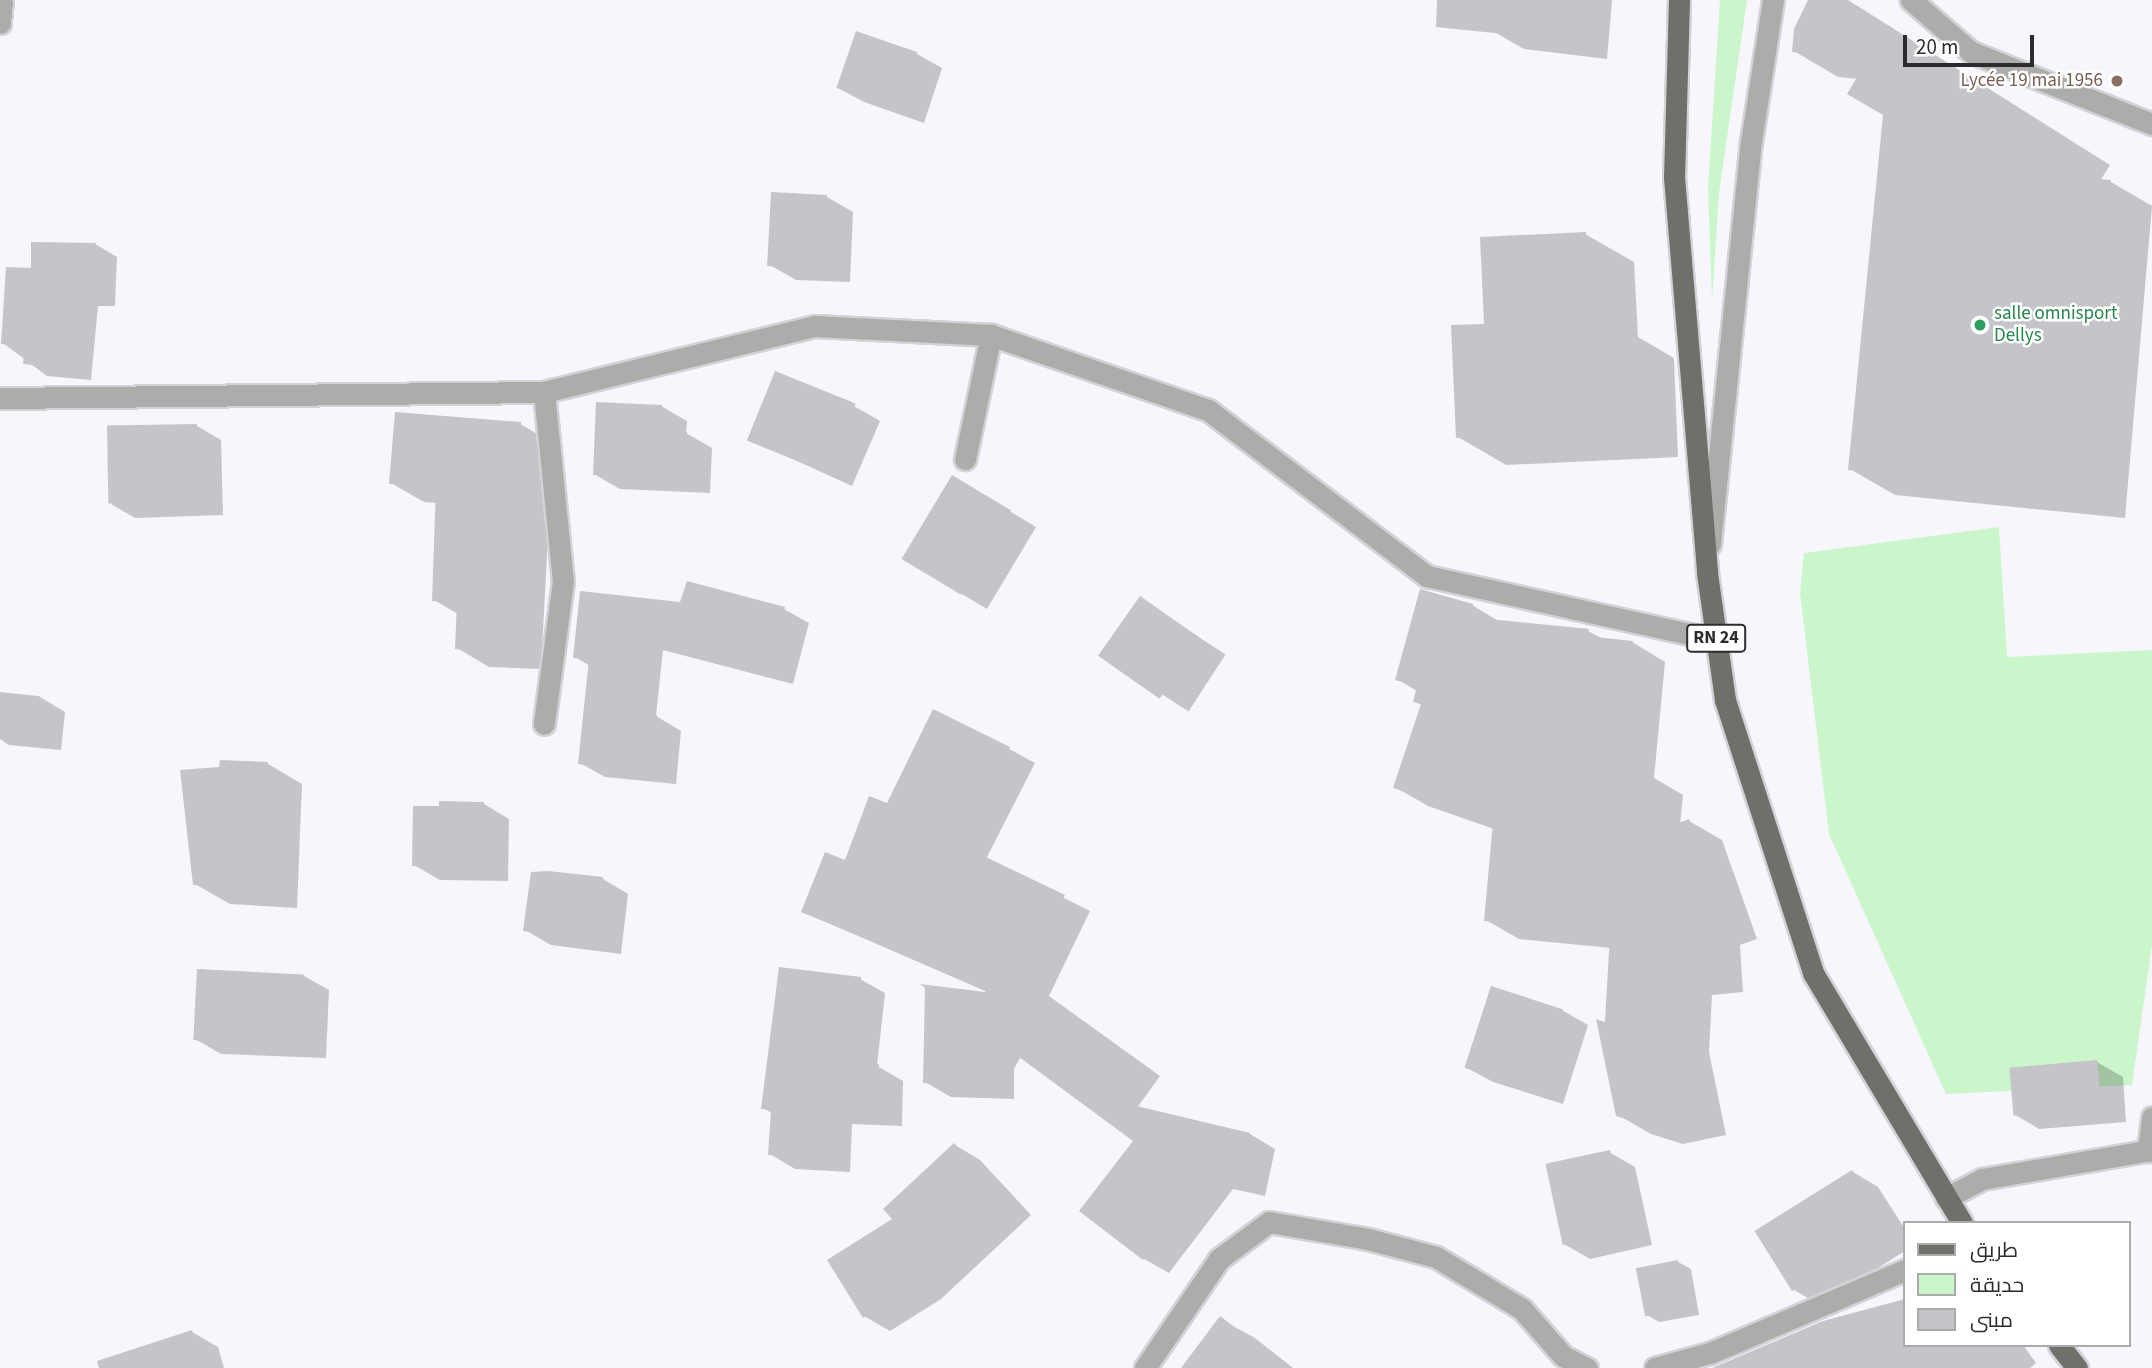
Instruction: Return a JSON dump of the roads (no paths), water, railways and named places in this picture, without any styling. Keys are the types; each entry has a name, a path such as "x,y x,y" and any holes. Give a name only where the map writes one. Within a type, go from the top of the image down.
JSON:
{"main road":[{"name":"RN 24","path":"1679,0 1674,177 1707,573 1725,700 1813,973 1961,1221"},
{"path":"2061,1347 2077,1368"}],"street":[{"path":"0,23 2,0"},
{"path":"1707,573 1751,142 1773,0"},
{"path":"1911,0 1971,52 2152,124"},
{"path":"0,398 544,392 815,326 991,335 1208,410 1427,576 1716,639"},
{"path":"965,459 991,335"},
{"path":"544,392 564,581 544,724"},
{"path":"1947,1198 1982,1179 2150,1150 2152,1117"},
{"path":"1145,1368 1219,1259 1269,1222 1368,1239 1436,1257 1522,1309 1563,1356 1579,1367"},
{"path":"1655,1368 1711,1360 1904,1270"}],"place":[{"name":"Lycée 19 mai 1956","path":"2117,81"},
{"name":"salle omnisport Dellys","path":"1980,325"}]}
